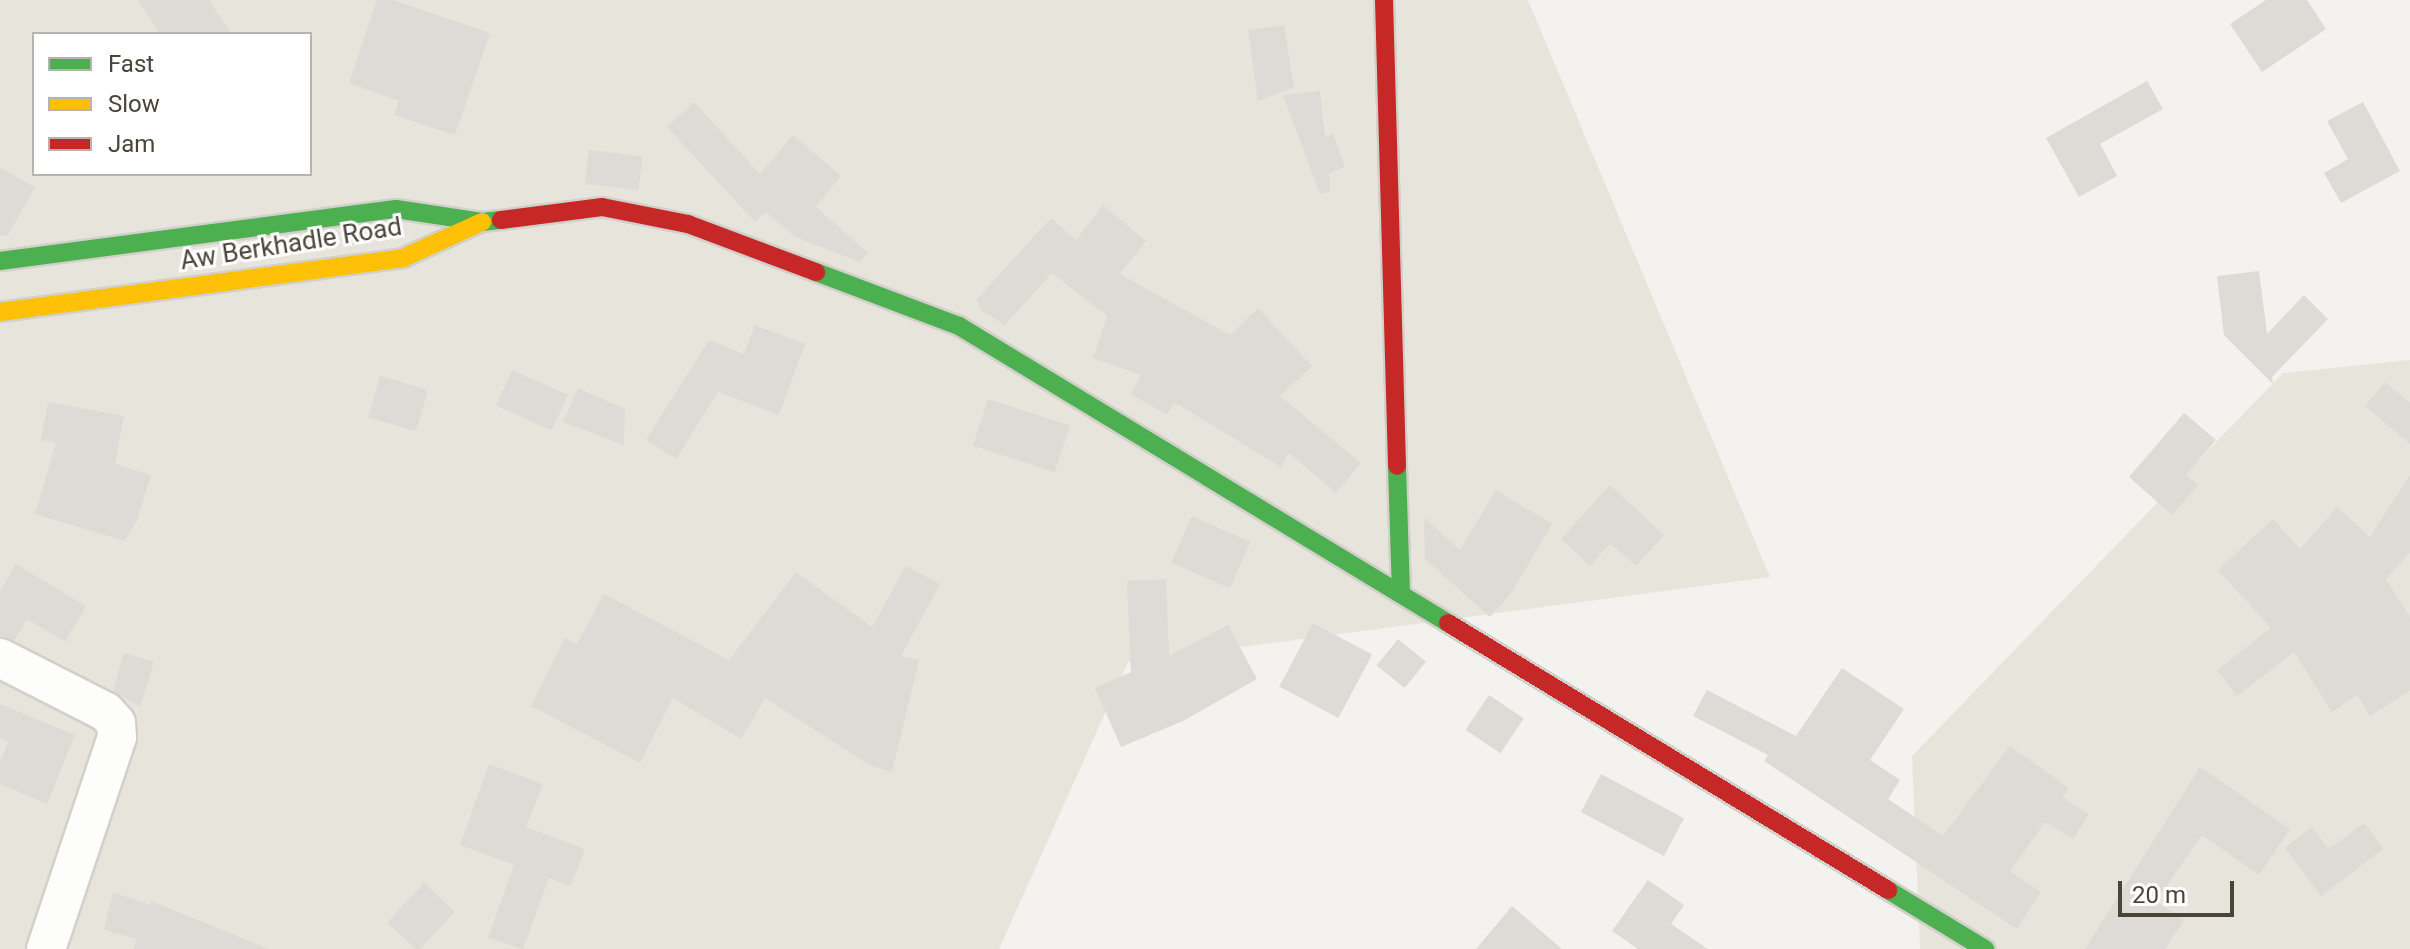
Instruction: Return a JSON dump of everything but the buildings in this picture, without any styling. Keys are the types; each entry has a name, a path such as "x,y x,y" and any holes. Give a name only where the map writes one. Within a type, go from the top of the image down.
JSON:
{"main road":[{"path":"1384,0 1401,594"},
{"path":"482,222 602,207 688,224 959,326 1985,949"},
{"name":"Aw Berkhadle Road","path":"0,261 396,209 482,222"},
{"name":"Aw Berkhadle Road","path":"0,312 403,258 482,222"}],"street":[{"path":"0,658 106,712 116,723 117,737 46,949"}],"shaded area":[{"path":"0,0 1528,0 1770,577 1128,662 999,949 0,949"},
{"path":"2410,360 2410,949 1920,949 1912,756 2283,373"}],"traffic: fast":[{"path":"0,261 396,209 482,222 501,220"},
{"path":"816,272 959,326 1448,623"},
{"path":"1397,466 1401,594"},
{"path":"1888,890 1985,949"}],"traffic: slow":[{"path":"0,312 403,258 482,222"}],"traffic: jam":[{"path":"1384,0 1397,466"},
{"path":"501,220 602,207 688,224 816,272"},
{"path":"1448,623 1888,890"}]}
